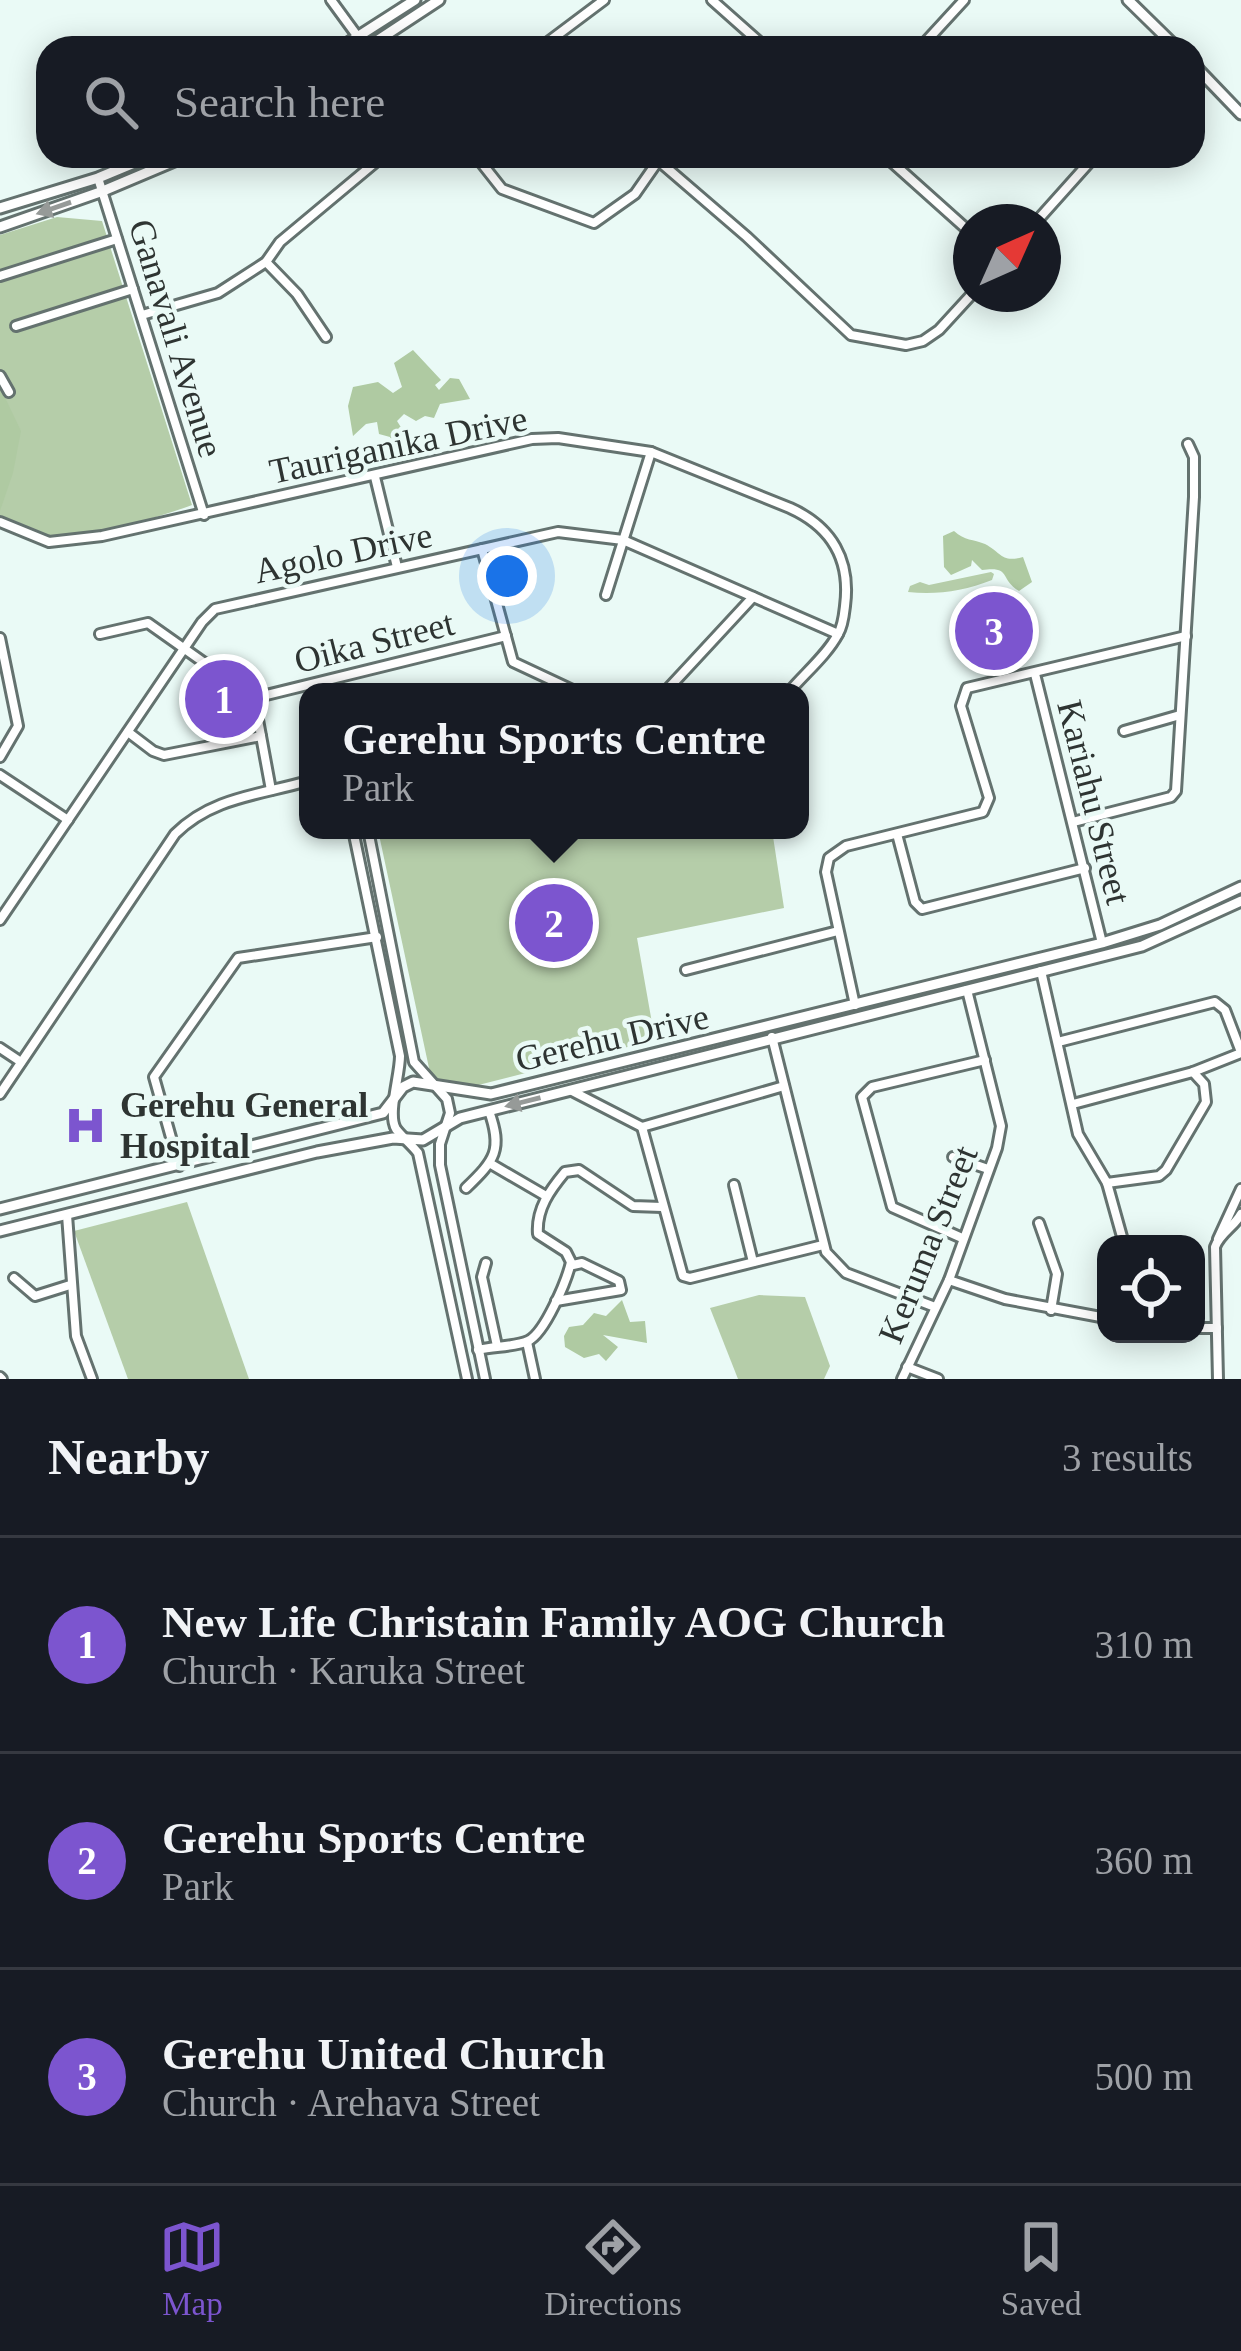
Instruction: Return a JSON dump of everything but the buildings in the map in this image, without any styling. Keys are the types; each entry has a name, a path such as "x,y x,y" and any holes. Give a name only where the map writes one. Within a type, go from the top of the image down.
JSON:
{"street":[{"path":"332,0 357,36"},
{"path":"360,36 416,0"},
{"path":"384,36 439,0"},
{"path":"559,36 604,0"},
{"path":"712,0 752,36"},
{"path":"931,36 964,0"},
{"path":"1128,0 1165,36"},
{"path":"1205,76 1241,114"},
{"path":"0,208 123,168"},
{"path":"0,227 158,168"},
{"path":"142,315 218,293 266,262 280,242 369,168"},
{"path":"485,168 502,189 594,223 635,194 651,168"},
{"path":"666,168 851,334 906,345 939,330 955,312"},
{"path":"899,168 953,217"},
{"path":"1052,204 1084,168"},
{"name":"Ganavali Avenue","path":"98,178 204,514"},
{"path":"0,276 117,238"},
{"path":"266,262 297,295 326,338"},
{"path":"16,326 134,289"},
{"path":"0,376 9,392"},
{"name":"Tauriganika Drive","path":"0,523 32,538 62,542 532,439 590,440 651,452 810,517 829,533 847,580 838,634"},
{"path":"1073,822 1174,794 1194,497 1194,457 1188,444"},
{"path":"606,595 651,452"},
{"path":"375,477 397,567"},
{"name":"Agolo Drive","path":"0,920 215,609 558,532 623,540 838,634"},
{"path":"482,549 513,662 557,683"},
{"path":"673,683 753,597"},
{"path":"100,634 148,623 254,698 272,790"},
{"path":"797,683 838,634"},
{"name":"Oika Street","path":"315,683 506,636"},
{"path":"855,1005 826,872 831,854 983,812 988,798 961,706 963,693 972,684 1035,674 1186,636"},
{"path":"0,638 18,726 0,757"},
{"name":"Kariahu Street","path":"1035,674 1102,944"},
{"name":"Oika Street","path":"254,698 299,687"},
{"path":"1124,731 1180,715"},
{"path":"128,731 153,752 164,755 261,736"},
{"path":"0,775 68,820"},
{"path":"0,1094 175,834 215,804 299,785"},
{"path":"897,834 915,902 922,908 1085,868"},
{"path":"355,839 400,1056 391,1112 396,1128 418,1153 467,1379"},
{"path":"370,839 414,1062 439,1088 450,1113 440,1165 485,1379"},
{"name":"Gerehu Drive","path":"0,1209 383,1113 413,1082 491,1094 1102,944 1160,925 1241,887"},
{"name":"Gerehu Drive","path":"0,1231 317,1152 393,1138 423,1140 460,1118 1142,946 1241,901"},
{"path":"686,970 838,931"},
{"path":"179,1166 154,1076 238,958 376,938"},
{"path":"1041,971 1078,1134 1107,1184 1121,1235"},
{"name":"Keruma Street","path":"902,1379 949,1280 1000,1126 967,989"},
{"path":"1058,1042 1215,1003 1225,1010 1241,1053 1193,1072 1073,1104"},
{"path":"772,1037 824,1245 832,1260 846,1273 935,1307"},
{"path":"0,1048 21,1062"},
{"path":"962,1238 892,1207 862,1097 869,1088 985,1060"},
{"path":"1107,1184 1159,1176 1166,1170 1206,1102 1204,1084 1193,1072"},
{"path":"571,1090 642,1126 784,1086"},
{"path":"466,1188 491,1164 498,1136 489,1111"},
{"path":"642,1126 683,1276 824,1245"},
{"path":"953,1156 988,1169"},
{"path":"491,1164 547,1196"},
{"path":"478,1350 526,1342 535,1336 556,1301 571,1266 566,1252 538,1234 538,1221 547,1196 565,1172 574,1169 633,1206 662,1207"},
{"path":"121,1180 124,1200"},
{"path":"734,1185 753,1262"},
{"path":"1218,1379 1217,1240 1241,1189"},
{"path":"67,1214 76,1336 92,1379"},
{"path":"1217,1240 1237,1231 1241,1214"},
{"path":"1039,1223 1057,1274 1051,1310"},
{"path":"487,1263 482,1277 497,1346"},
{"path":"556,1301 620,1292 619,1281 582,1263 571,1266"},
{"path":"14,1278 34,1296 70,1285"},
{"path":"949,1280 1051,1310 1097,1317"},
{"path":"1205,1328 1217,1328"},
{"path":"526,1342 535,1379"},
{"path":"907,1366 938,1379"}],"green space":[{"path":"57,217 102,221 192,505 122,527 67,536 33,531 0,516 0,235"},
{"path":"413,350 441,380 435,385 439,390 450,378 459,379 470,399 440,404 434,418 416,421 404,414 397,421 404,455 399,460 390,437 379,434 377,422 366,424 353,436 348,406 353,387 378,382 393,393 402,387 394,363"},
{"path":"0,387 21,431 0,511"},
{"path":"954,531 1006,558 1023,557 1032,582 1019,591 1002,572 982,570 972,560 971,566 951,575 944,567 943,536"},
{"path":"991,572 992,580 971,587 908,592 920,582 929,585"},
{"path":"380,839 773,839 784,908 637,938 655,1040 435,1096"},
{"path":"187,1202 249,1379 128,1379 74,1231"},
{"path":"759,1295 805,1297 830,1366 824,1379 738,1379 710,1308"},
{"path":"622,1300 630,1322 645,1321 647,1343 603,1335 618,1347 606,1361 599,1354 584,1358 565,1347 569,1327 583,1325 594,1313 606,1316"}],"place":[{"name":"Gerehu United Church","path":"994,631"},
{"name":"New Life Christain Family AOG Church","path":"224,699"},
{"name":"Gerehu Sports Centre","path":"554,923"},
{"name":"Gerehu General Hospital","path":"86,1125"}]}
